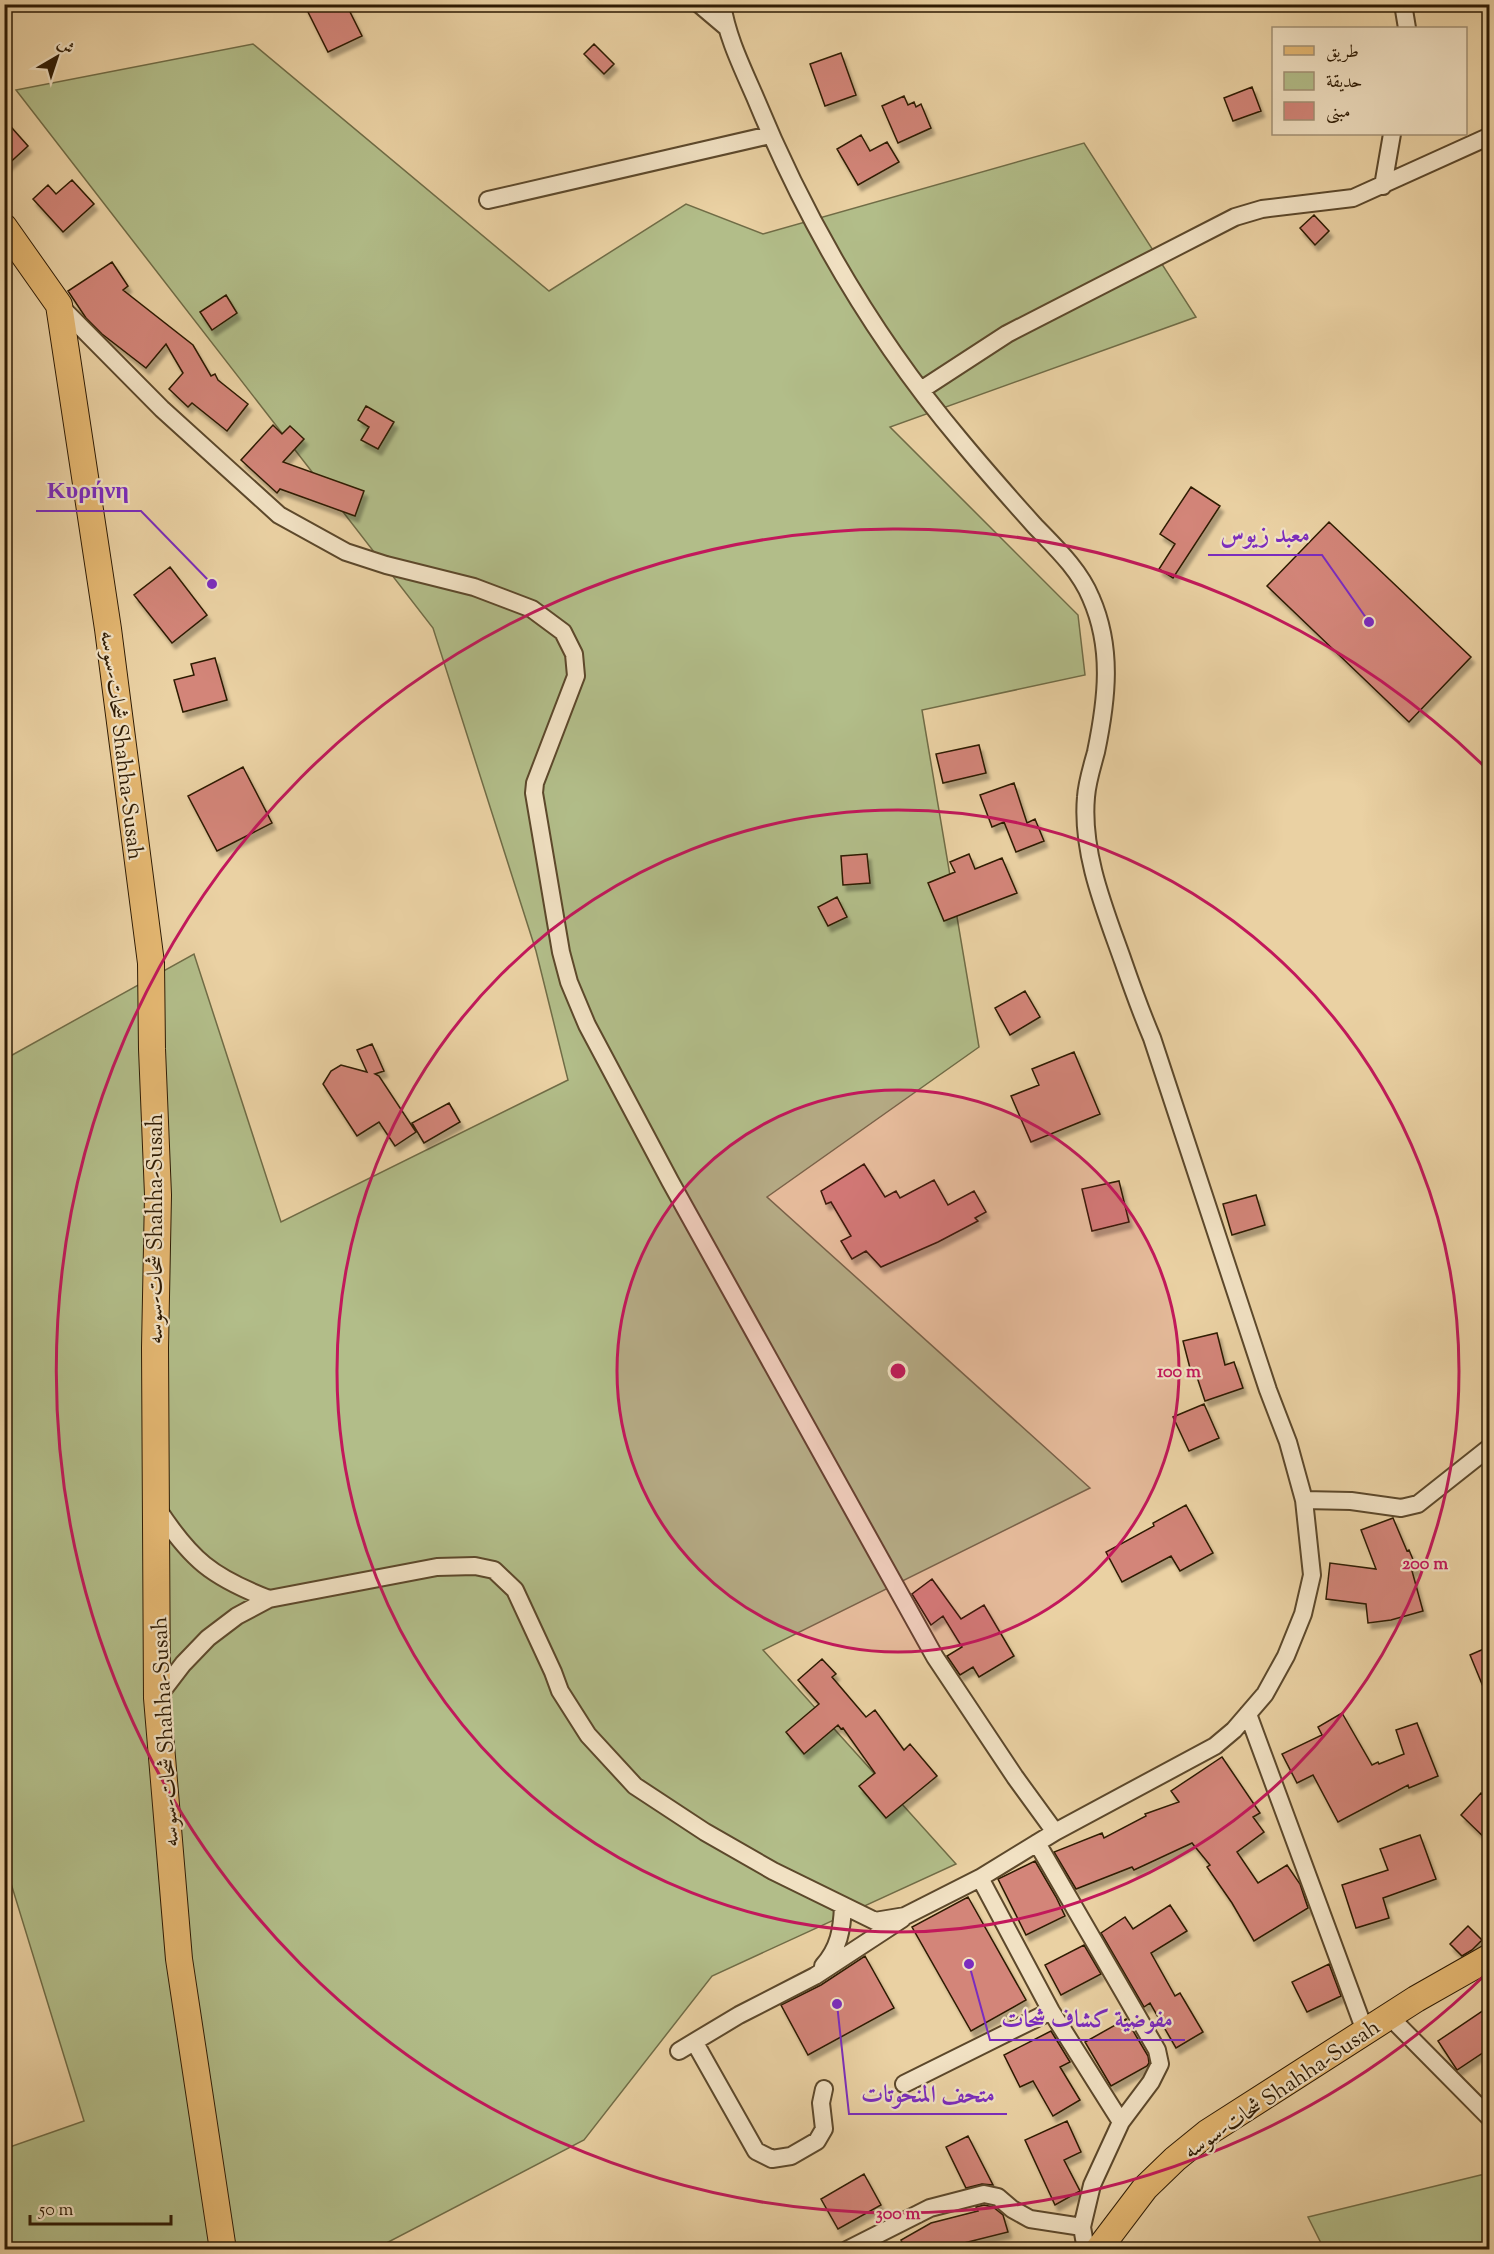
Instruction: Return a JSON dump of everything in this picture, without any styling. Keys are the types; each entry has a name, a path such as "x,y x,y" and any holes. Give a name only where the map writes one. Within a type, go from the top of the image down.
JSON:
{"main road":[{"name":"شحات-سوسه Shahha-Susah","path":"4,227 59,305 108,629 151,963 158,1195 154,1348 157,1698 178,1959 223,2250"},
{"name":"شحات-سوسه Shahha-Susah","path":"1098,2250 1145,2188 1199,2139 1365,2031 1490,1957"}],"street":[{"path":"699,4 725,26"},
{"path":"679,2051 739,2014 815,1976 905,1917 980,1878 1055,1832 1199,1756 1234,1730 1265,1694 1286,1656 1303,1614 1312,1575 1304,1500 1288,1442 1268,1390 1152,1038 1135,998 1093,870 1086,797 1103,718 1107,682 1104,636 1091,597 1075,570 958,438 921,390 888,343 829,249 797,193 770,135 725,26 722,4"},
{"path":"1403,4 1407,27"},
{"path":"488,200 770,135"},
{"path":"1383,186 1392,135"},
{"path":"921,390 1008,334 1236,217 1262,209 1353,198 1490,136"},
{"path":"59,305 162,409 279,515 346,552 386,565 474,587 532,609 563,632 574,654 576,676 535,783 534,793 556,926 569,982 587,1025 670,1181 935,1658 1055,1832"},
{"path":"1304,1500 1351,1501 1401,1508 1418,1504 1490,1447"},
{"path":"157,1509 178,1539 203,1566 235,1586 269,1599"},
{"path":"157,1698 183,1664 208,1638 237,1616 269,1599 437,1567 475,1566 494,1570 510,1584 519,1597 560,1691 583,1727 609,1760 635,1786 705,1832 773,1871 843,1906 875,1921 905,1917"},
{"path":"1248,1714 1365,2031"},
{"path":"1037,1843 1157,2050 1160,2064 1151,2082 1121,2122 1092,2185 1082,2227 1086,2250"},
{"path":"980,1878 1051,2012 1121,2122"},
{"path":"815,1976 833,1955 842,1931 843,1906"},
{"path":"904,2084 1051,2012"},
{"path":"1389,2016 1490,2118"},
{"path":"695,2043 756,2151 772,2159 791,2156 818,2141 824,2129 821,2103 824,2089"},
{"path":"847,2250 930,2208 984,2194 998,2197 1012,2209 1030,2218 1082,2227"}],"green space":[{"path":"253,44 549,291 686,204 763,234 1084,143 1196,317 890,427 1078,615 1085,675 922,710 979,1047 767,1197 1090,1488 763,1650 956,1864 712,1976 584,2140 375,2249 5,2249 4,2149 84,2121 5,1864 5,1059 194,954 281,1222 568,1080 536,951 433,628 16,90"},
{"path":"1489,2173 1489,2249 1324,2249 1308,2217"}],"building":[{"path":"304,4 346,4 362,36 328,52"},
{"path":"594,44 614,64 604,74 584,54"},
{"path":"841,53 856,95 825,106 810,64"},
{"path":"1252,87 1261,111 1233,121 1224,98"},
{"path":"904,96 908,105 914,102 916,107 921,104 931,128 898,143 882,106"},
{"path":"4,119 28,146 4,168"},
{"path":"861,135 870,151 887,142 899,162 858,185 837,149"},
{"path":"72,180 94,204 63,232 33,199 48,185 56,194"},
{"path":"1314,215 1329,231 1315,245 1300,228"},
{"path":"112,262 128,286 123,290 193,345 211,376 215,374 218,380 248,404 227,431 192,403 188,407 169,389 183,373 166,344 146,368 102,334 86,318 68,291"},
{"path":"226,295 237,313 212,330 200,312"},
{"path":"366,406 394,422 378,449 361,440 369,427 358,420"},
{"path":"273,425 282,434 290,426 304,439 283,462 364,491 355,516 280,489 277,493 241,460"},
{"path":"1191,487 1220,506 1173,578 1159,569 1175,544 1160,534"},
{"path":"1329,522 1471,657 1409,722 1267,586"},
{"path":"170,567 207,615 172,643 134,595"},
{"path":"215,658 227,700 183,712 174,680 194,675 191,664"},
{"path":"979,745 986,773 943,783 936,754"},
{"path":"243,767 272,823 217,851 188,796"},
{"path":"1014,783 1027,823 1035,819 1044,841 1016,852 1004,822 992,827 980,795"},
{"path":"867,854 870,883 843,885 841,856"},
{"path":"969,854 975,869 1002,858 1017,893 944,921 928,883 955,872 950,862"},
{"path":"837,897 847,917 828,926 818,907"},
{"path":"1025,991 1040,1017 1010,1035 995,1008"},
{"path":"372,1044 384,1071 375,1074 379,1076 416,1132 395,1146 379,1122 357,1136 323,1084 331,1071 341,1065 367,1072 357,1050"},
{"path":"1074,1052 1100,1114 1031,1142 1011,1096 1039,1085 1032,1069"},
{"path":"449,1103 460,1122 424,1143 412,1123"},
{"path":"864,1164 885,1197 896,1191 900,1198 934,1180 948,1205 974,1191 986,1212 975,1218 978,1221 938,1242 881,1267 866,1251 852,1259 841,1241 851,1236 831,1202 826,1204 821,1191"},
{"path":"1119,1181 1129,1222 1092,1231 1082,1189"},
{"path":"1256,1195 1265,1225 1232,1235 1223,1204"},
{"path":"1217,1333 1225,1365 1234,1362 1243,1388 1205,1401 1195,1371 1191,1372 1183,1341"},
{"path":"1204,1404 1219,1438 1189,1451 1173,1417"},
{"path":"1186,1505 1213,1553 1180,1571 1171,1556 1122,1582 1106,1552 1154,1526 1153,1523"},
{"path":"1393,1518 1417,1569 1412,1571 1423,1611 1391,1620 1368,1623 1366,1604 1326,1599 1330,1563 1376,1569 1361,1530"},
{"path":"932,1579 961,1619 984,1605 1014,1656 979,1677 973,1667 960,1675 947,1656 962,1647 943,1616 931,1625 912,1594"},
{"path":"1486,1648 1490,1657 1489,1701 1470,1655"},
{"path":"822,1659 836,1674 832,1677 866,1717 875,1710 904,1750 910,1744 937,1776 886,1818 859,1786 875,1773 843,1728 841,1729 838,1725 804,1754 786,1732 819,1704 798,1680"},
{"path":"1342,1713 1372,1765 1404,1754 1396,1730 1417,1723 1438,1776 1409,1788 1408,1785 1338,1822 1313,1775 1297,1783 1282,1754 1322,1735 1318,1727"},
{"path":"1222,1757 1260,1813 1253,1817 1264,1832 1237,1852 1258,1883 1287,1865 1300,1884 1308,1908 1254,1941 1232,1903 1207,1867 1210,1865 1192,1843 1134,1870 1132,1867 1076,1889 1054,1852 1102,1833 1104,1838 1146,1816 1145,1814 1179,1802 1171,1791"},
{"path":"1481,1793 1490,1801 1490,1843 1461,1815"},
{"path":"1420,1835 1436,1879 1383,1898 1389,1918 1356,1928 1342,1885 1388,1870 1380,1849"},
{"path":"1035,1861 1065,1916 1026,1935 998,1879"},
{"path":"968,1897 1026,2000 971,2031 912,1927"},
{"path":"1170,1905 1187,1931 1151,1953 1175,1996 1180,1993 1203,2032 1176,2048 1150,2003 1144,2007 1101,1933 1125,1917 1133,1929"},
{"path":"1468,1926 1482,1940 1462,1956 1450,1944"},
{"path":"1084,1945 1101,1974 1061,1995 1045,1965"},
{"path":"865,1956 894,2008 808,2055 781,2005 821,1985"},
{"path":"1329,1964 1341,1996 1307,2012 1292,1982"},
{"path":"1490,2006 1490,2048 1457,2070 1438,2041"},
{"path":"1126,2019 1148,2056 1149,2063 1111,2086 1085,2042"},
{"path":"1051,2031 1070,2062 1060,2067 1080,2100 1053,2116 1033,2081 1020,2087 1004,2055"},
{"path":"1067,2121 1081,2152 1064,2160 1080,2191 1055,2205 1025,2140"},
{"path":"968,2136 993,2185 982,2184 966,2188 946,2147"},
{"path":"864,2174 881,2205 838,2229 821,2199"},
{"path":"984,2205 993,2207 1003,2215 1008,2232 936,2250 906,2250 901,2240 931,2223 978,2211 976,2207"}],"place":[{"name":"Κυρήνη","path":"212,584"},
{"name":"معبد زيوس","path":"1369,622"},
{"name":"مفوضية كشاف شحات","path":"969,1964"},
{"name":"متحف المنحوتات","path":"837,2004"}]}
